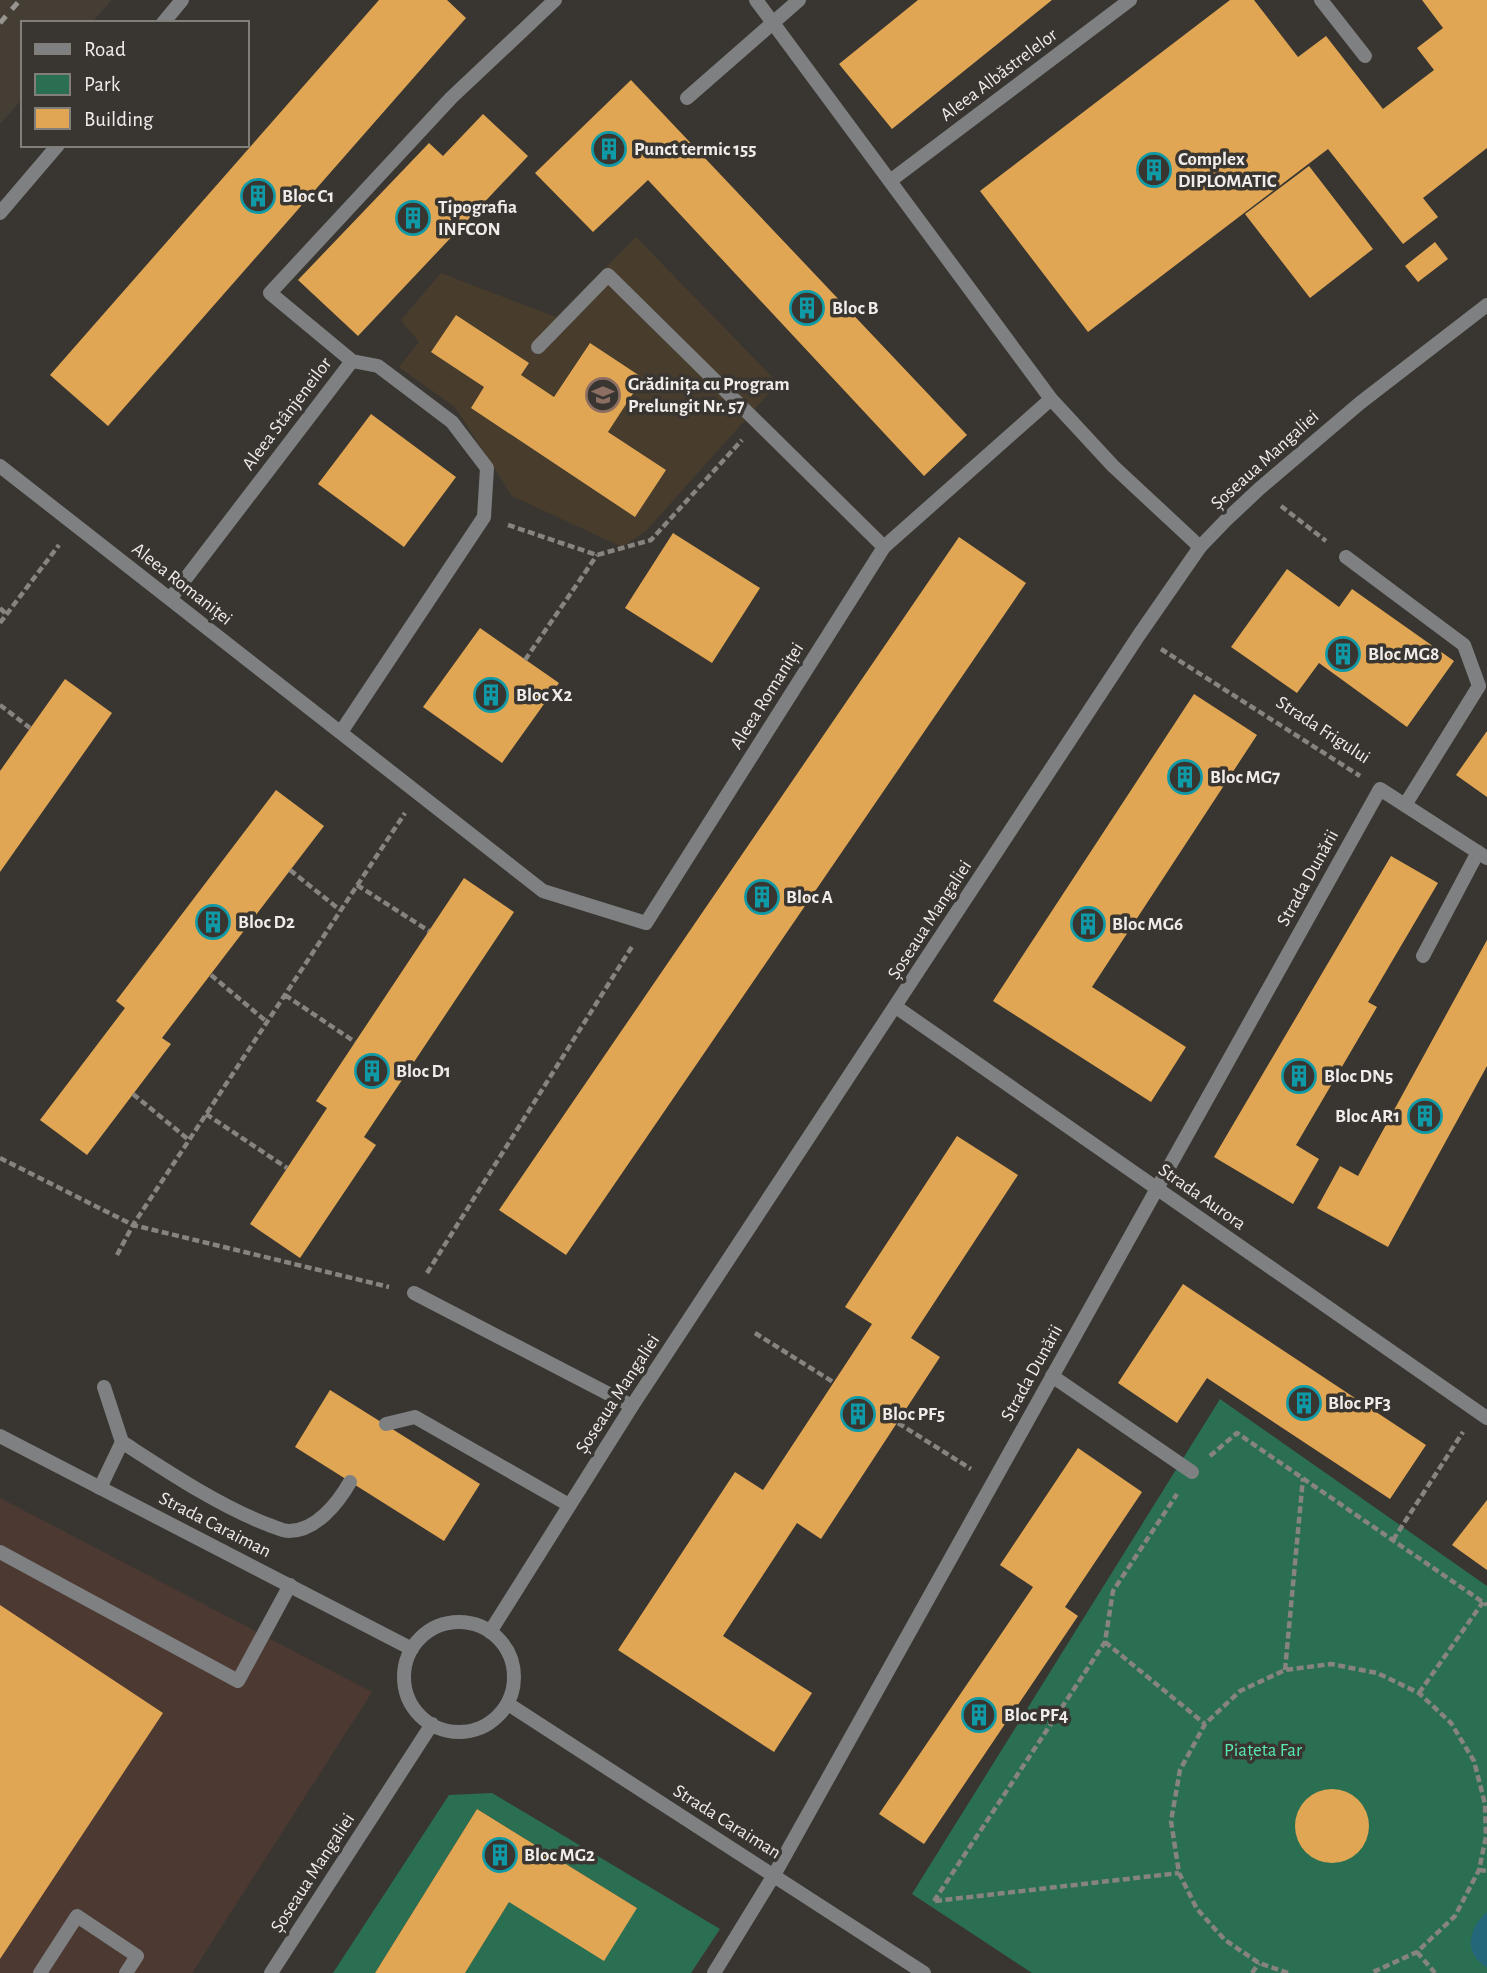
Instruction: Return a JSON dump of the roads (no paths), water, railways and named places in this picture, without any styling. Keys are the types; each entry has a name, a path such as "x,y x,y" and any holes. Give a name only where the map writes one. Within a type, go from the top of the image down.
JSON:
{"street":[{"path":"165,21 182,0"},
{"name":"Aleea Stânjeneilor","path":"170,599 352,361 270,293 451,98 555,0"},
{"path":"756,0 1051,399 1113,466 1200,547"},
{"path":"687,98 799,0"},
{"name":"Aleea Albăstrelelor","path":"890,181 1130,0"},
{"path":"1321,0 1365,56"},
{"path":"0,213 56,147"},
{"path":"538,347 608,275 884,547"},
{"name":"Șoseaua Mangaliei","path":"490,1632 632,1406 1139,635 1200,547 1259,489 1360,403 1487,305"},
{"path":"341,732 484,517 486,468 452,422 378,366 352,361"},
{"name":"Aleea Romaniței","path":"0,466 543,891 646,923 884,547 1051,399"},
{"path":"1346,557 1464,645 1479,686 1405,805"},
{"name":"Strada Frigului","path":"1380,789 1482,855"},
{"name":"Strada Dunării","path":"714,1973 774,1875 1380,789"},
{"path":"1423,956 1482,855"},
{"name":"Strada Aurora","path":"896,1007 1482,1414"},
{"path":"414,1293 632,1406"},
{"path":"1052,1376 1192,1472"},
{"path":"104,1387 122,1442 165,1470 256,1520 288,1532 309,1527 343,1494 350,1482"},
{"path":"386,1424 415,1417 569,1505"},
{"name":"Strada Caraiman","path":"0,1436 412,1649"},
{"path":"100,1488 122,1442"},
{"path":"0,1552 238,1681 289,1585"},
{"path":"463,1622 482,1626 490,1632 497,1636 509,1651 515,1668 514,1687 508,1704 496,1719 481,1728 463,1732 444,1730 427,1722 414,1709 406,1693 404,1675 407,1657 416,1642 429,1630 446,1623 463,1622"},
{"name":"Strada Caraiman","path":"508,1704 925,1973"},
{"name":"Șoseaua Mangaliei","path":"271,1973 432,1724"},
{"path":"40,1973 77,1916 137,1956 126,1973"}],"water":[{"path":"1487,1912 1487,1968 1474,1955 1471,1941 1472,1933"}],"railway":[{"path":"0,23 20,0"}],"place":[{"name":"Punct termic 155","path":"609,149"},
{"name":"Complex DIPLOMATIC","path":"1154,170"},
{"name":"Bloc C1","path":"258,196"},
{"name":"Tipografia INFCON","path":"413,218"},
{"name":"Bloc B","path":"807,308"},
{"name":"Grădinița cu Program Prelungit Nr. 57","path":"603,395"},
{"name":"Bloc MG8","path":"1343,654"},
{"name":"Bloc X2","path":"491,695"},
{"name":"Bloc MG7","path":"1185,777"},
{"name":"Bloc A","path":"762,897"},
{"name":"Bloc D2","path":"213,922"},
{"name":"Bloc MG6","path":"1088,924"},
{"name":"Bloc D1","path":"372,1071"},
{"name":"Bloc DN5","path":"1299,1076"},
{"name":"Bloc AR1","path":"1425,1116"},
{"name":"Bloc PF3","path":"1304,1403"},
{"name":"Bloc PF5","path":"858,1414"},
{"name":"Bloc PF4","path":"979,1715"},
{"name":"Bloc MG2","path":"500,1855"}],"park label":[{"name":"Piațeta Far","path":"1263,1750"}]}
